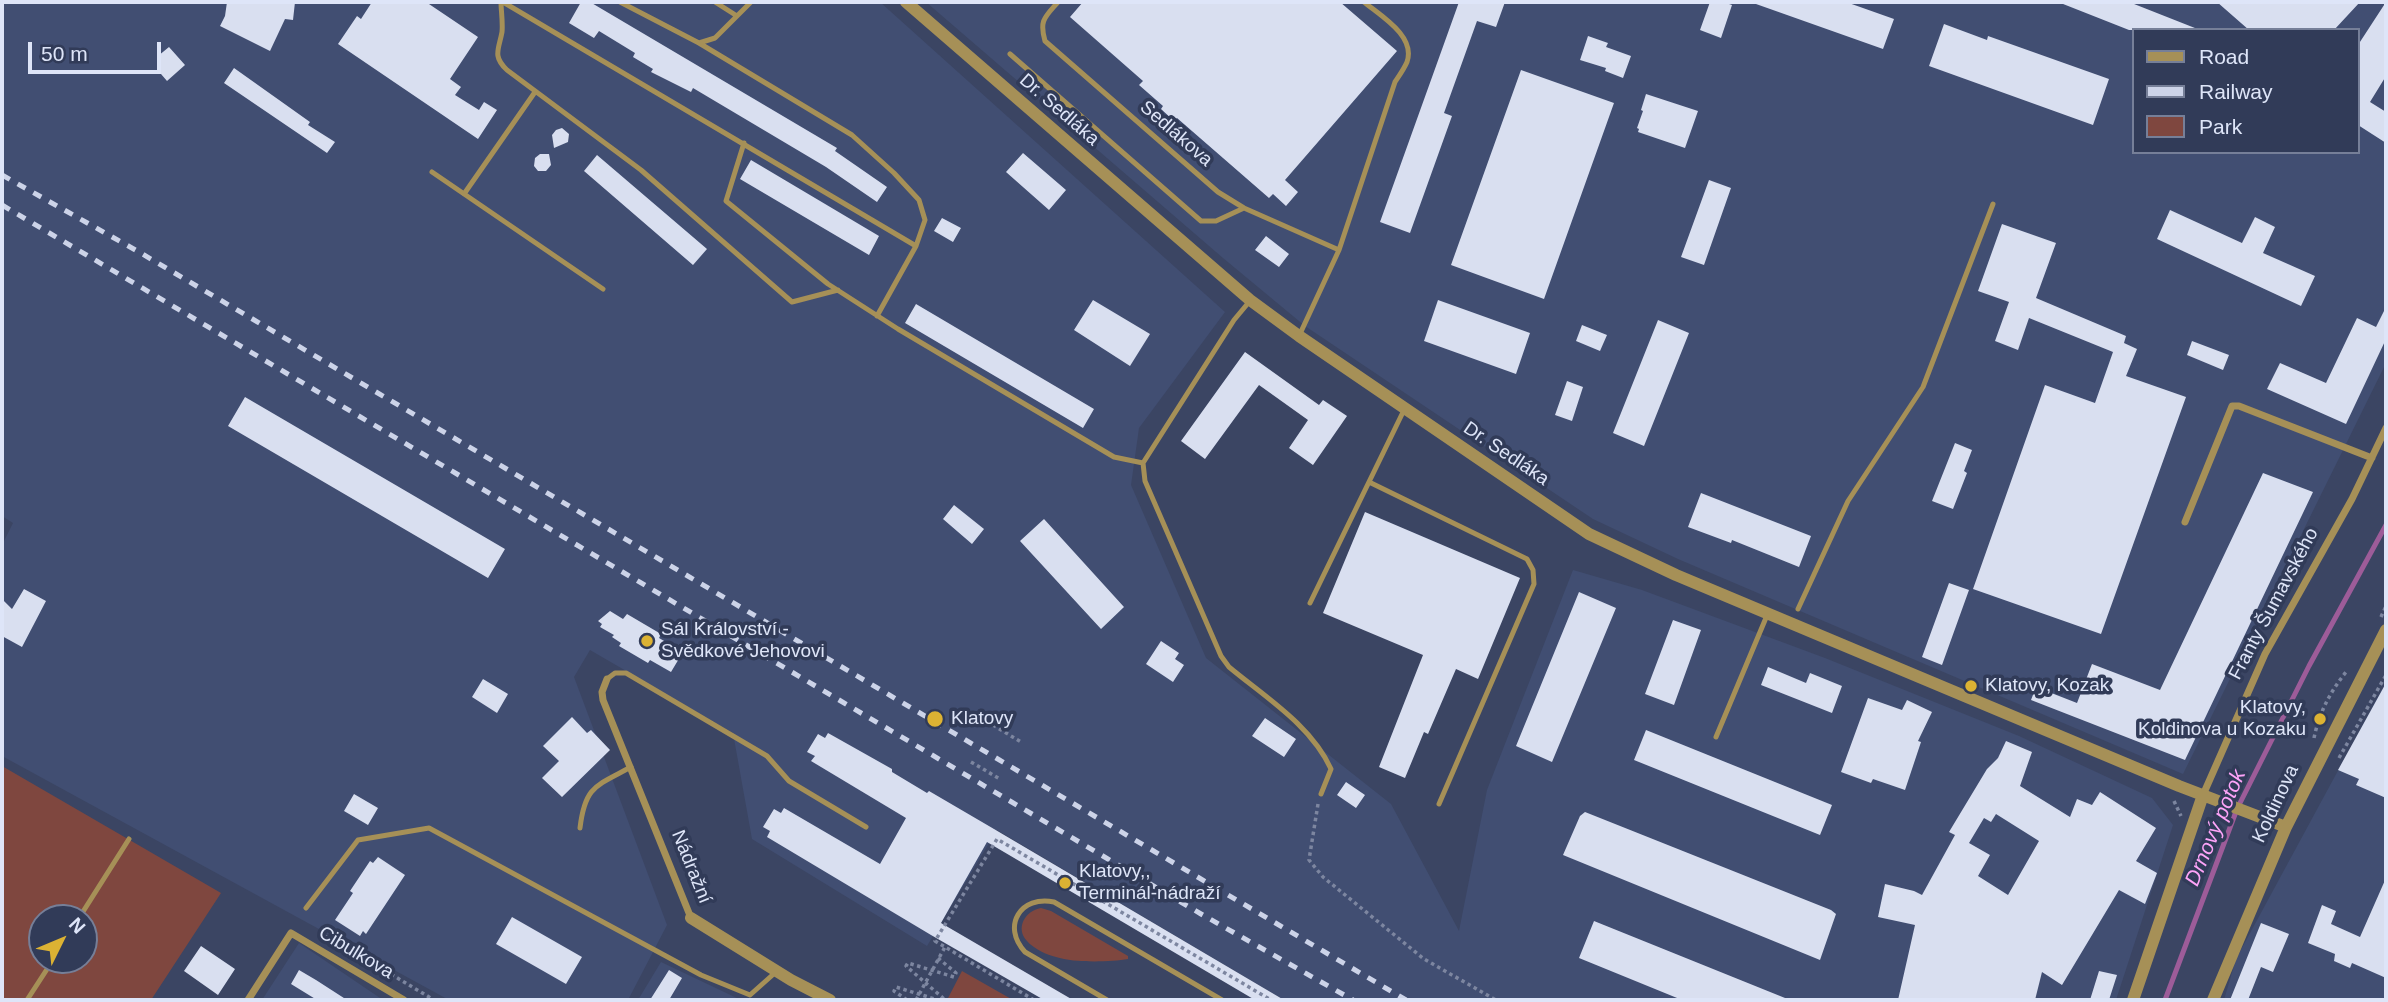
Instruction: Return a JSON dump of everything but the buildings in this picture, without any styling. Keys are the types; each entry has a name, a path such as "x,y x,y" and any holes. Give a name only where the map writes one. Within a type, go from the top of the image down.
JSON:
{"street":[{"name":"Dr. Sedláka","path":"905,2 1250,300 1589,534 1676,575 2179,786 2286,827"},
{"path":"2185,522 2232,406 2372,458"},
{"name":"Franty Šumavského","path":"2133,1000 2203,795 2265,654 2352,499 2386,428"},
{"name":"Koldinova","path":"2213,1000 2286,827 2386,630"},
{"name":"Nádražní","path":"607,679 602,692 603,700 691,918 830,1000"},
{"name":"Cibulkova","path":"248,1000 291,933 404,1000"}],"lane":[{"path":"502,2 502,31 497,46 497,58 507,70 641,170 792,302 838,290"},
{"path":"502,2 916,246"},
{"path":"620,2 699,43 852,135 919,200 925,220 916,246 877,316"},
{"path":"715,2 737,16"},
{"path":"699,43 715,38 751,2"},
{"name":"Sedlákova","path":"1058,2 1044,17 1041,28 1045,41 1218,192 1244,208 1339,250"},
{"path":"1299,336 1339,250 1395,82 1407,62 1408,48 1403,37 1364,2"},
{"path":"1010,54 1201,221 1216,221 1244,208"},
{"path":"464,194 535,92"},
{"path":"744,143 726,201 838,290 877,316 1114,457 1143,463"},
{"path":"432,172 604,289"},
{"path":"1798,609 1848,502 1923,387 1993,204"},
{"path":"1250,300 1234,320 1143,463 1145,481 1221,656 1229,667 1310,734 1323,751 1331,769 1321,794"},
{"path":"1310,603 1405,408"},
{"path":"1369,482 1527,559 1533,569 1534,583 1438,804"},
{"path":"1716,737 1768,613"},
{"path":"607,679 615,673 626,673 767,756 789,781 866,827"},
{"path":"580,828 583,802 596,786 631,767"},
{"path":"306,908 358,840 429,828 701,975 750,995 777,971"},
{"path":"88,904 129,839"},
{"path":"1107,1000 1025,952 1016,940 1015,925 1024,908 1037,901 1054,902 1223,1000"},
{"path":"27,1000 44,974"}],"path":[{"path":"993,725 1021,742"},
{"path":"971,762 1000,779"},
{"path":"1321,794 1313,826 1309,860 1323,877 1424,959 1496,1000"},
{"path":"1034,1000 934,941 997,839 1271,1000"},
{"path":"315,932 339,943 434,1000"},
{"path":"916,1000 945,947"},
{"path":"907,1000 894,991 896,987 940,1000 943,998 906,966 908,963 954,977 956,974 939,958"}],"shaded area":[{"path":"2,2 880,2 1225,312 1139,428 1131,485 1206,658 1391,804 1459,931 1487,790 1573,570 1642,590 1825,658 2019,736 2152,798 2173,825 2116,1000 1284,1000 997,830 927,946 752,839 733,733 590,650 574,677 667,925 628,1000 449,1000 2,756 2,545 13,523 2,516"},
{"path":"926,2 2386,2 2386,363 2183,774 1678,559 1593,519 1305,326"},
{"path":"2386,682 2386,1000 2224,1000 2236,959"},
{"path":"299,943 383,1000 262,1000"},
{"path":"661,962 741,1000 638,1000"}],"green space":[{"path":"2,766 221,893 151,1000 2,1000"},
{"path":"1041,908 1051,911 1128,956 1128,959 1072,960 1052,956 1037,949 1024,936 1022,926 1026,916"},
{"path":"962,971 1013,1000 947,1000"}],"waterway":[{"name":"Drnový potok","path":"2165,1000 2237,809 2309,666 2386,525"}],"railway":[{"path":"2,175 139,252 1406,1000"},
{"path":"2,205 1201,914 1353,1000"}],"place":[{"name":"Sál Království - Svědkové Jehovovi","path":"647,641"},
{"name":"Klatovy, Kozak","path":"1971,686"},
{"name":"Klatovy","path":"935,719"},
{"name":"Klatovy, Koldinova u Kozaku","path":"2320,719"},
{"name":"Klatovy,, Terminál-nádraží","path":"1065,883"}]}
